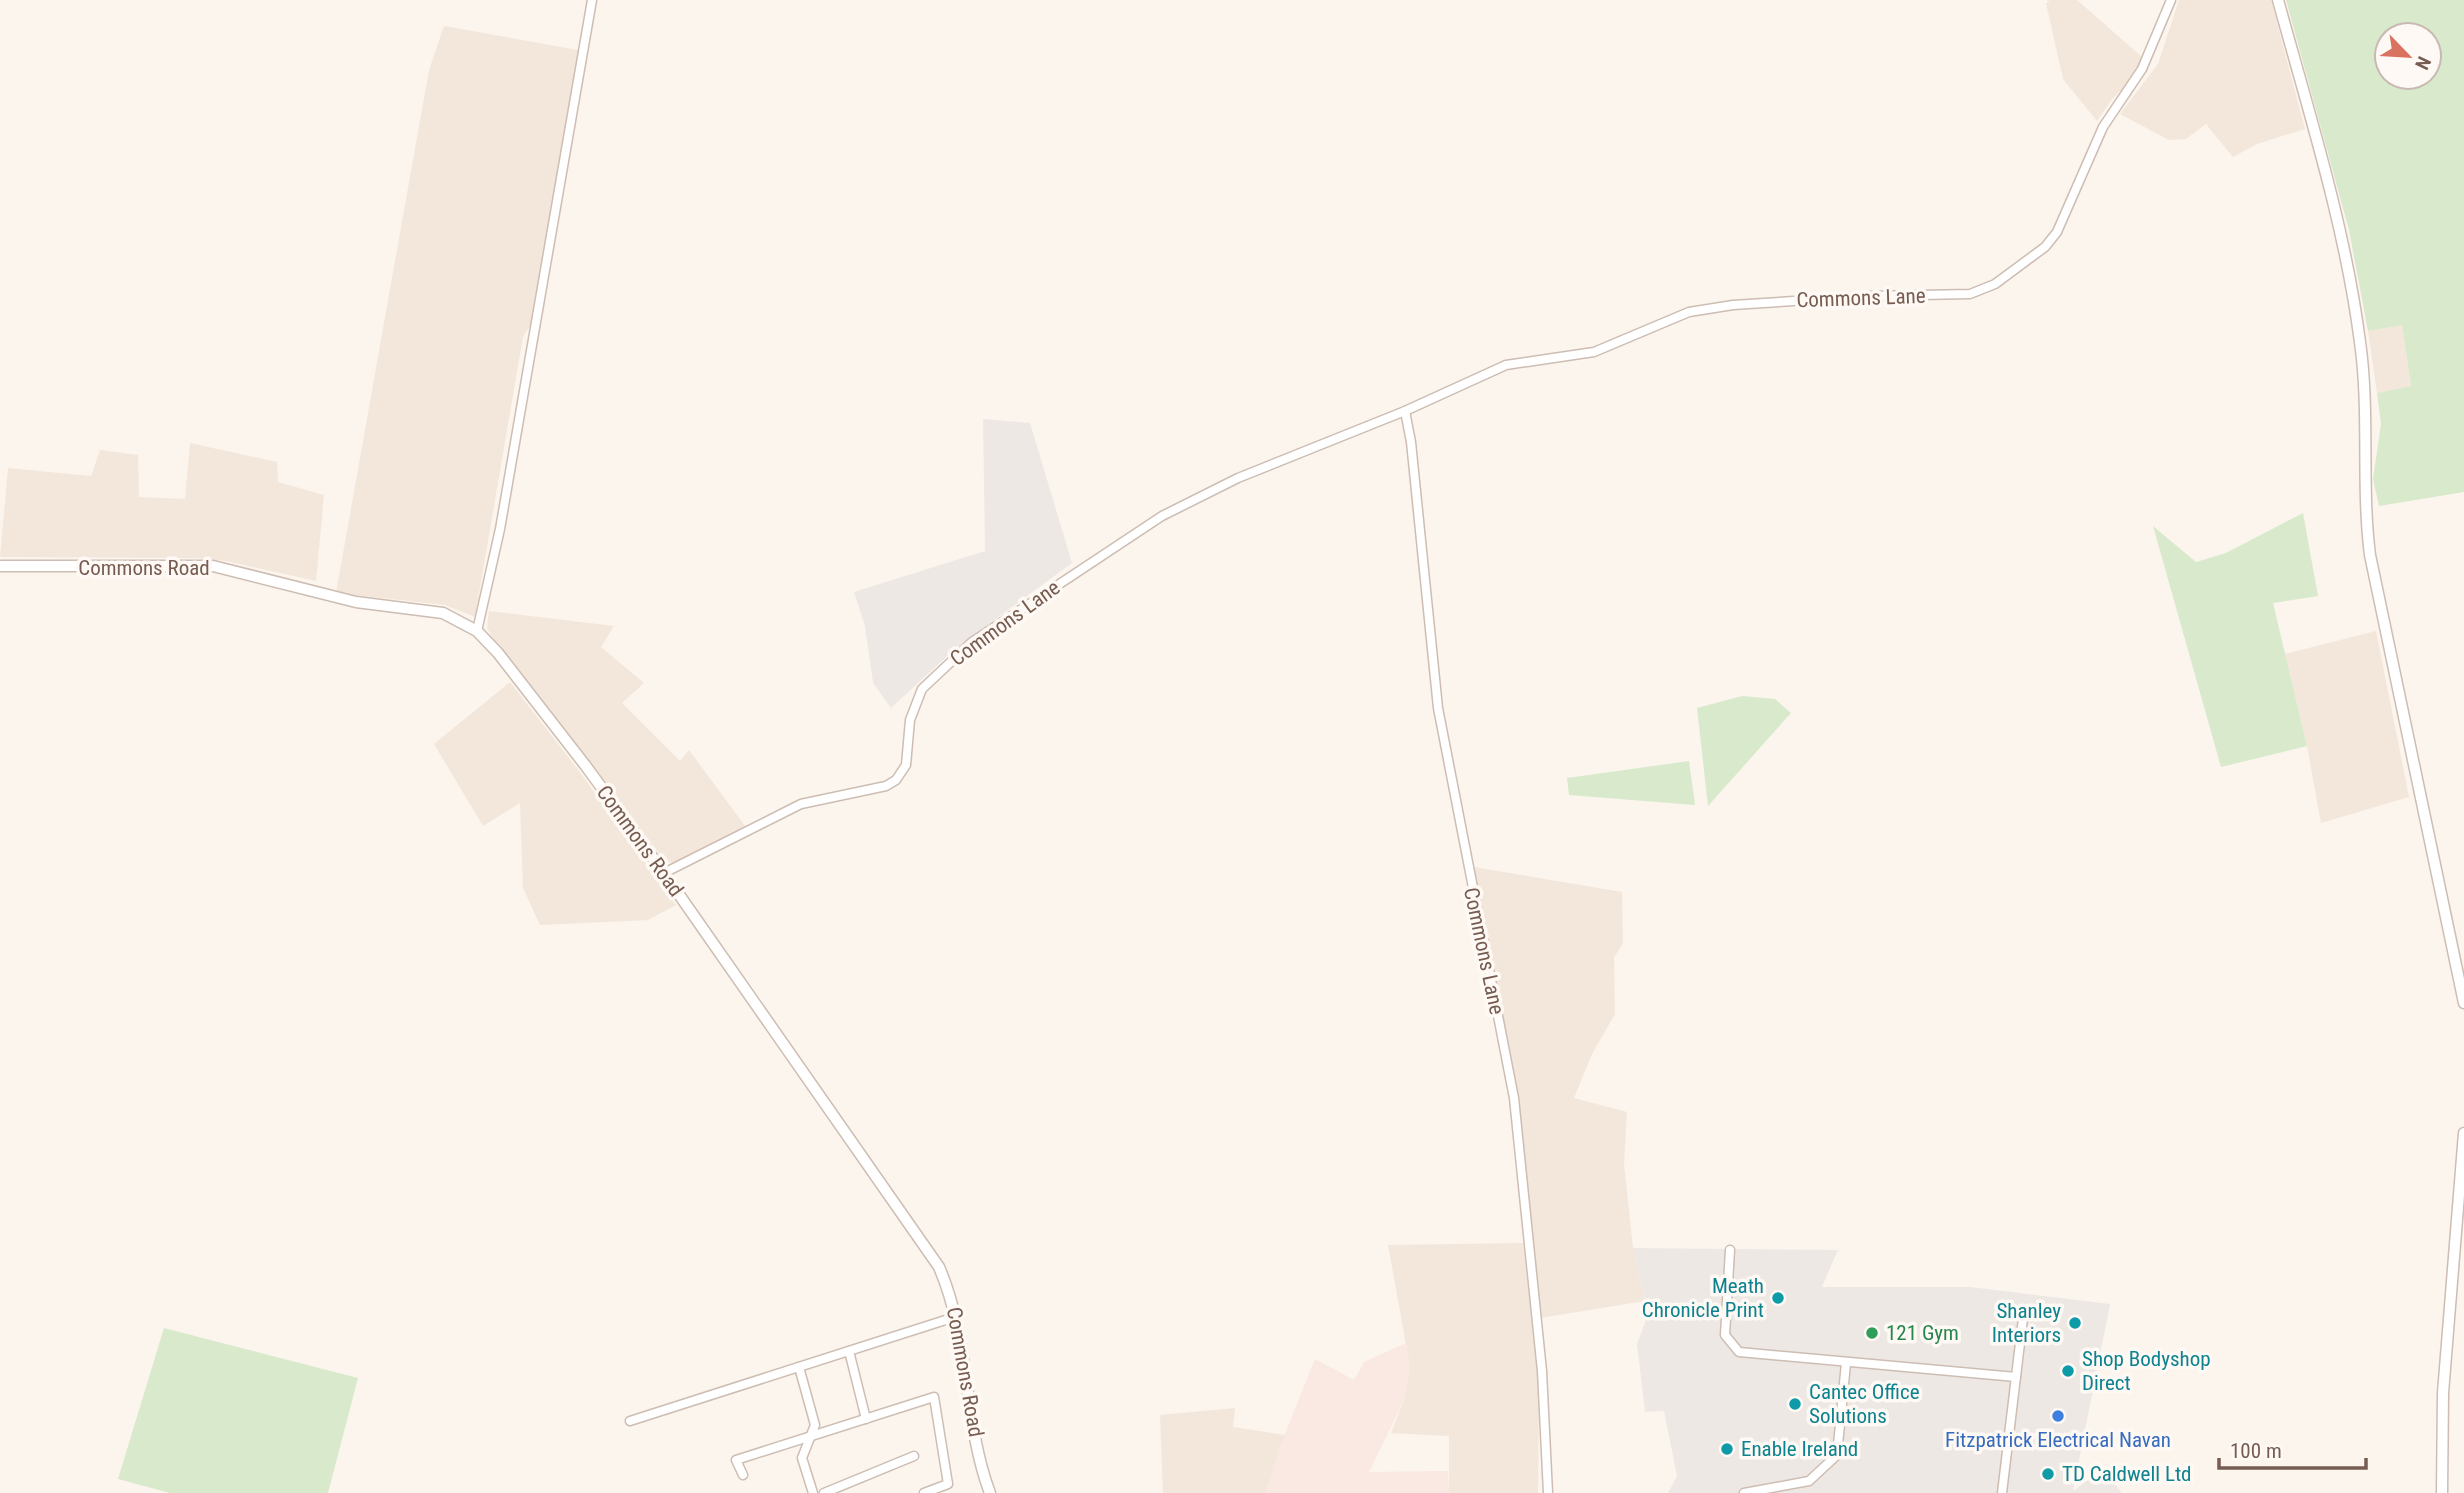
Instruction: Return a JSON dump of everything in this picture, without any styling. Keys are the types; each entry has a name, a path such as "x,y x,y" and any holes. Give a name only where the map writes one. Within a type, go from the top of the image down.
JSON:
{"street":[{"path":"477,631 505,502 592,0"},
{"name":"Commons Lane","path":"664,873 801,804 886,786 896,780 906,765 914,703 922,689 972,642 1173,510 1304,449 1405,411 1506,365 1594,352 1689,312 1733,305 1857,297 1970,294 1995,284 2045,247 2057,232 2103,127 2142,69 2171,0"},
{"path":"2278,0 2345,253 2365,382 2365,482 2370,555 2464,1003"},
{"name":"Commons Lane","path":"1405,411 1411,442 1424,591 1439,714 1514,1098 1542,1371 1548,1493"},
{"name":"Commons Road","path":"0,566 213,566 348,601 443,613 457,618 477,631 498,653 577,755 664,873 924,1240 939,1266 958,1316 979,1446 990,1493"},
{"path":"2442,1493 2442,1404 2464,1133"},
{"path":"1730,1250 1725,1335 1739,1352 2016,1377"},
{"path":"2002,1493 2024,1310"},
{"path":"630,1421 958,1316"},
{"path":"849,1351 866,1419"},
{"path":"1744,1493 1809,1480 1837,1455 1846,1363"},
{"path":"799,1367 815,1425 802,1458 813,1493"},
{"path":"743,1475 736,1460 934,1397 948,1484 939,1490 924,1493"},
{"path":"824,1493 914,1456"}],"shaded area":[{"path":"2046,0 2077,0 2142,57 2130,82 2112,99 2097,121 2063,79 2046,3 2050,2"},
{"path":"2179,0 2271,0 2305,129 2257,144 2233,157 2206,124 2186,139 2169,140 2120,114 2158,64"},
{"path":"444,26 578,50 540,288 531,324 523,337 475,617 445,605 336,593 429,70"},
{"path":"2402,324 2411,386 2377,393 2368,331"},
{"path":"983,419 1030,423 1072,563 956,648 891,708 873,683 865,626 854,592 985,551"},
{"path":"190,443 277,462 278,482 324,495 316,581 226,561 195,558 0,557 8,468 91,476 100,450 138,455 139,497 185,499"},
{"path":"489,611 614,626 601,647 644,683 622,703 680,761 689,750 745,826 673,863 665,861 493,639 487,628"},
{"path":"2376,631 2409,797 2321,823 2307,746 2285,654"},
{"path":"510,682 579,771 676,905 648,920 540,925 523,888 520,803 483,826 434,744"},
{"path":"1474,867 1622,892 1623,944 1614,957 1615,1014 1592,1054 1574,1098 1627,1112 1624,1163 1633,1248 1645,1301 1540,1318 1517,1094"},
{"path":"1523,1243 1539,1380 1538,1493 1449,1493 1449,1436 1391,1433 1403,1402 1410,1367 1388,1245"},
{"path":"1633,1248 1838,1250 1822,1287 1971,1287 2110,1304 2073,1491 2103,1469 2122,1493 1668,1493 1677,1476 1664,1411 1645,1412 1637,1344 1648,1314"},
{"path":"1406,1343 1410,1367 1403,1402 1369,1472 1448,1471 1449,1493 1266,1493 1279,1449 1315,1359 1354,1380 1364,1362"},
{"path":"1235,1408 1233,1427 1285,1435 1266,1493 1163,1493 1160,1415"}],"green space":[{"path":"2286,0 2464,0 2464,492 2379,506 2373,479 2381,424 2377,393 2411,386 2402,325 2368,331 2349,230"},
{"path":"2303,513 2318,596 2273,603 2307,746 2221,767 2153,526 2196,562 2226,553"},
{"path":"1742,696 1775,699 1791,713 1708,806 1697,708"},
{"path":"1689,761 1695,805 1569,795 1567,778"},
{"path":"164,1328 358,1378 328,1493 170,1493 118,1479"}],"place":[{"name":"Meath Chronicle Print","path":"1778,1298"},
{"name":"Shanley Interiors","path":"2075,1323"},
{"name":"121 Gym","path":"1872,1333"},
{"name":"Shop Bodyshop Direct","path":"2068,1371"},
{"name":"Cantec Office Solutions","path":"1795,1404"},
{"name":"Fitzpatrick Electrical Navan","path":"2058,1416"},
{"name":"Enable Ireland","path":"1727,1449"},
{"name":"TD Caldwell Ltd","path":"2048,1474"}]}
